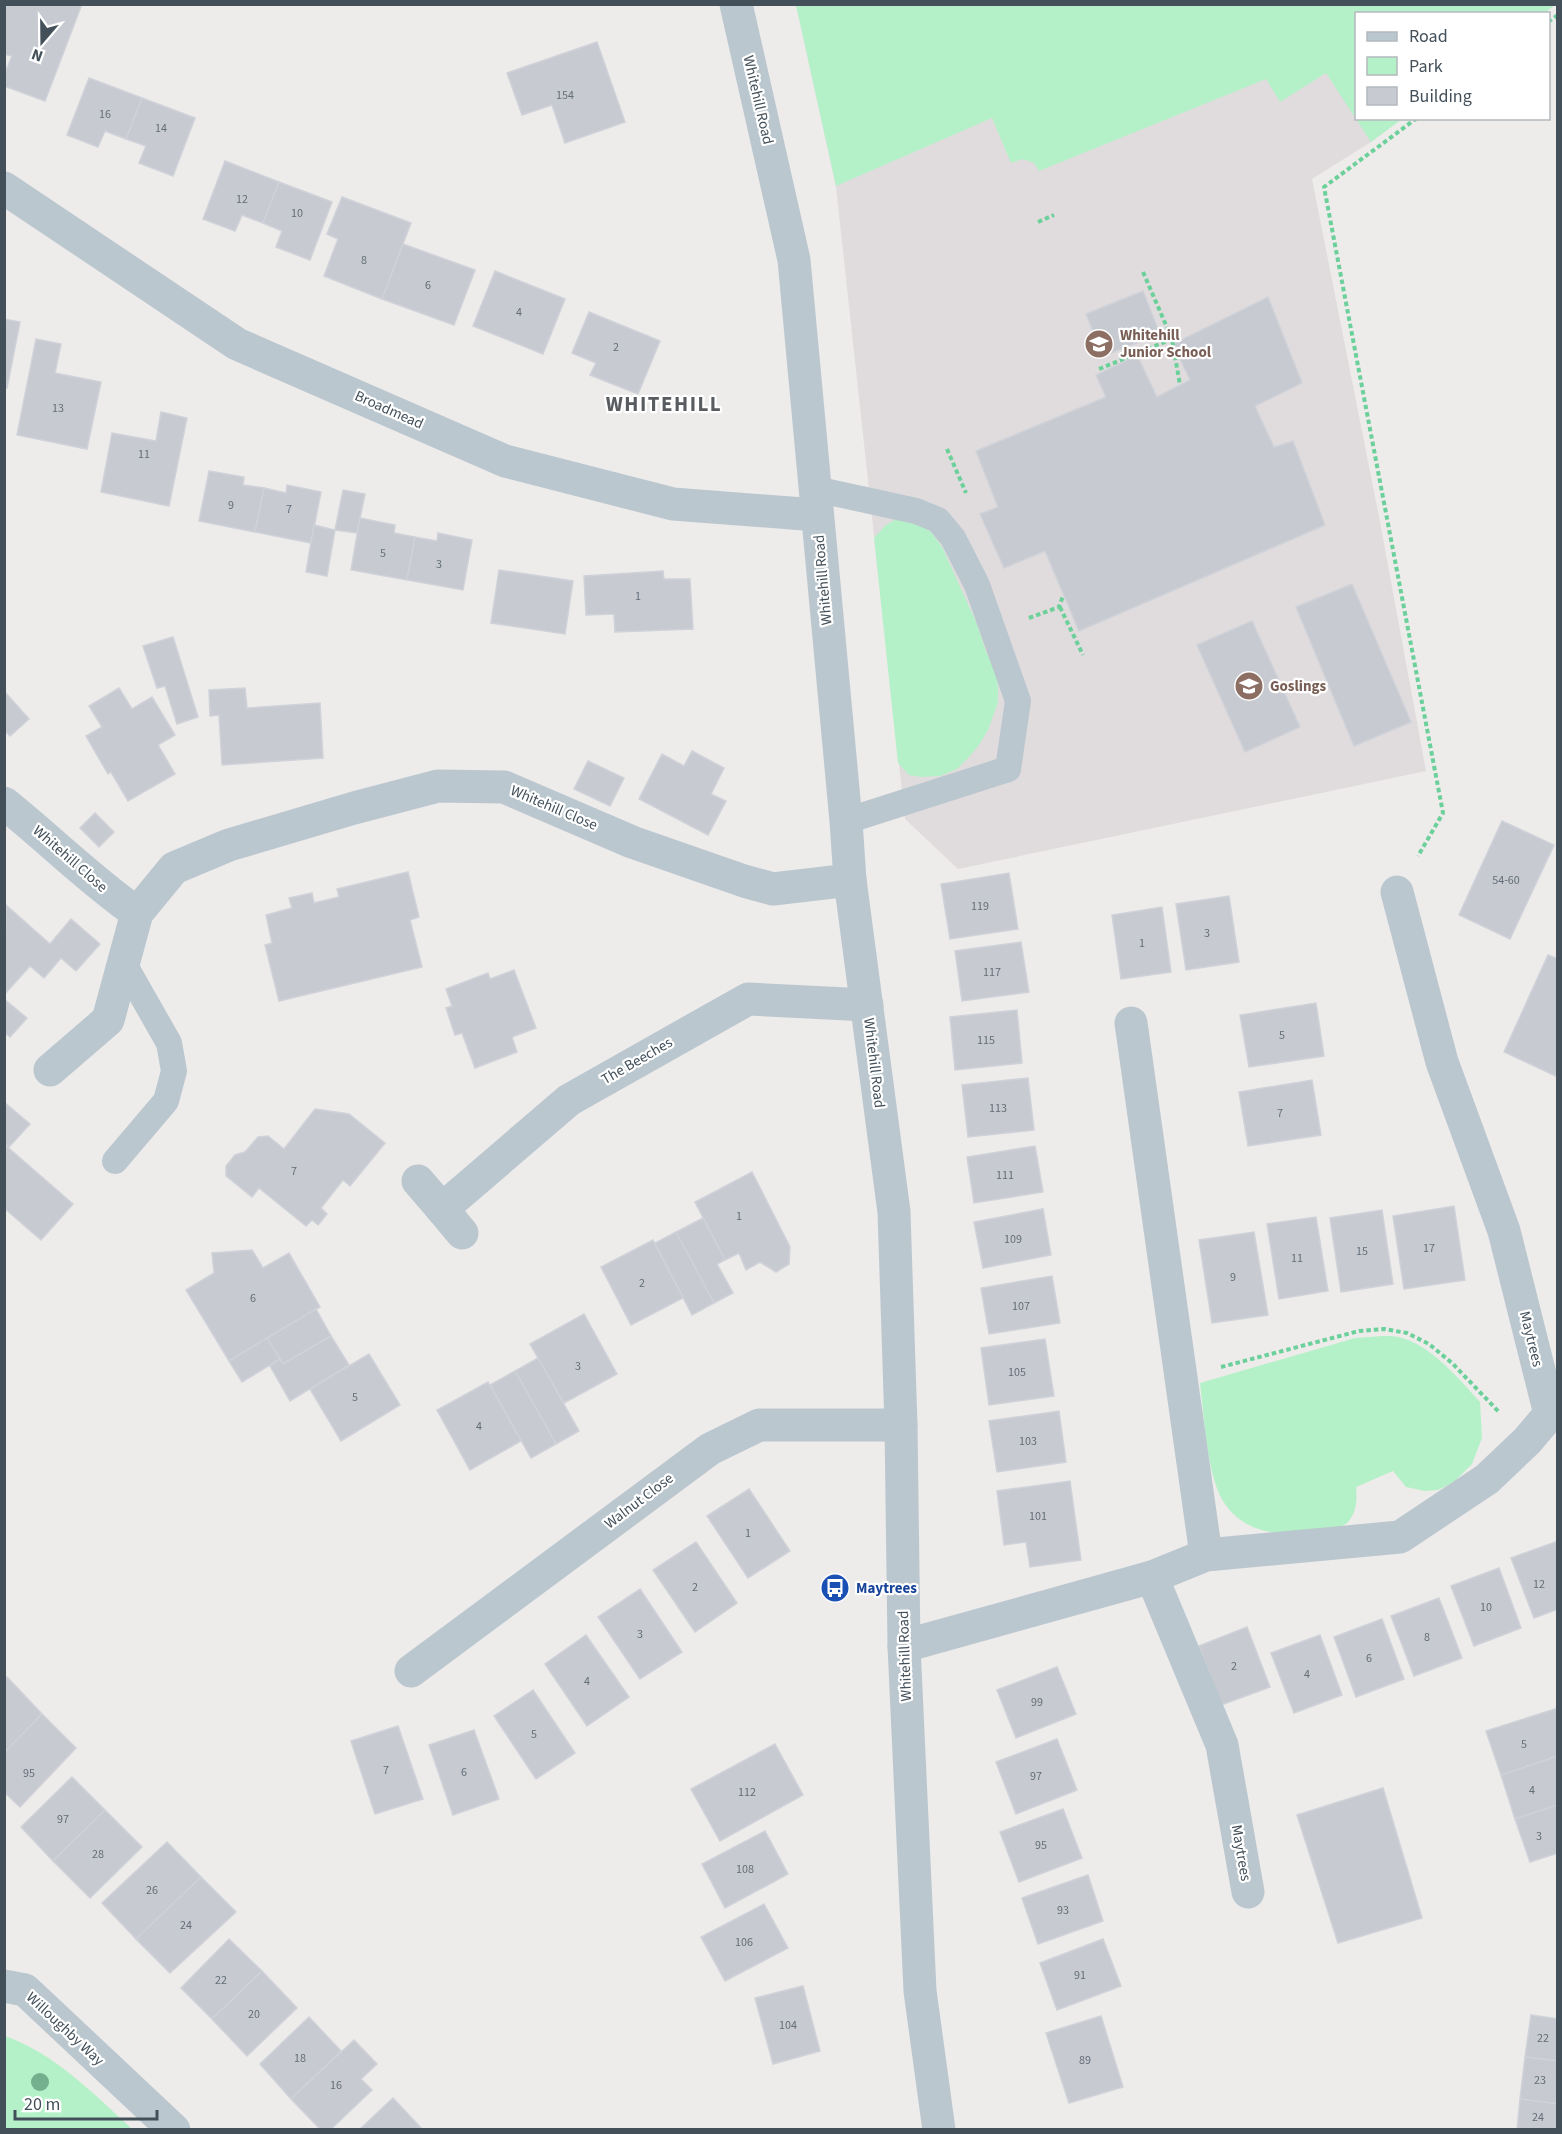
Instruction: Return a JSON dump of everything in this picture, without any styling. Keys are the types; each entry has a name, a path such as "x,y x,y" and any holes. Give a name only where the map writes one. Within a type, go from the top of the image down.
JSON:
{"street":[{"name":"Whitehill Road","path":"736,4 794,260 850,880 894,1212 901,1425 904,1646 920,1992 939,2130"},
{"name":"Broadmead","path":"4,188 237,344 505,461 673,504 816,502"},
{"name":"Whitehill Close","path":"50,1070 108,1020 136,913 174,868 229,845 438,786 504,787 632,842 773,889 850,880"},
{"name":"Whitehill Close","path":"4,803 136,913"},
{"name":"Maytrees","path":"1396,892 1442,1062 1504,1231 1545,1429"},
{"name":"The Beeches","path":"418,1181 452,1221 569,1100 748,999 867,1005"},
{"path":"1131,1023 1206,1555"},
{"name":"Walnut Close","path":"411,1671 710,1449 759,1425 901,1425"},
{"path":"904,1646 1152,1577 1206,1555 1400,1537 1487,1479 1545,1429"},
{"name":"Maytrees","path":"1152,1577 1222,1745 1248,1892"},
{"name":"Willoughby Way","path":"4,1986 25,1990 174,2130"}],"lane":[{"path":"816,502 916,511 938,520 953,538 978,585 1018,701 1008,769 846,821"},
{"path":"115,1161 166,1101 174,1071 170,1043 124,964"}],"path":[{"path":"1396,892 1443,813 1324,187 1414,120"},
{"path":"1038,222 1054,215"},
{"path":"1143,272 1172,339 1180,385"},
{"path":"1099,369 1172,339"},
{"path":"1059,607 1083,655"},
{"path":"1181,1378 1359,1330 1384,1329 1407,1333 1429,1344 1545,1429"}],"shaded area":[{"name":"Whitehill Junior School","path":"796,5 1555,5 1546,12 1355,12 1355,120 1401,120 1371,142 1312,179 1380,522 1426,771 958,869 905,819 836,187"}],"green space":[{"path":"796,4 1555,5 1546,12 1355,12 1355,117 1326,73 1280,102 1266,79 1039,171 1034,163 1023,159 1011,163 992,118 836,186"},
{"path":"1357,120 1401,120 1371,142"},
{"path":"898,518 918,523 931,532 942,547 977,624 986,652 995,669 998,686 998,702 988,730 979,745 957,769 940,776 909,775 898,763 874,538 886,525"},
{"path":"1383,1336 1402,1338 1424,1348 1445,1365 1480,1402 1482,1438 1472,1464 1454,1482 1438,1490 1425,1491 1406,1487 1393,1471 1356,1487 1356,1506 1351,1518 1345,1524 1332,1529 1295,1534 1269,1532 1245,1523 1234,1515 1225,1504 1214,1479 1207,1446 1200,1383 1355,1338"},
{"path":"5,2036 23,2043 57,2064 132,2129 5,2129"}],"building":[{"path":"7,4 82,4 45,101 4,86 4,75 12,56 4,54 4,11"},
{"path":"597,42 625,122 565,143 552,105 522,115 507,73"},
{"path":"89,78 142,98 126,139 105,131 98,147 67,135"},
{"path":"142,98 195,118 173,176 139,163 146,146 126,139"},
{"path":"225,161 279,182 263,223 242,215 235,231 203,219"},
{"path":"279,182 332,202 310,260 276,247 282,231 263,223"},
{"path":"342,197 411,223 382,299 324,276 338,239 327,234"},
{"path":"403,244 475,270 454,325 382,299"},
{"path":"495,271 565,299 543,354 473,326"},
{"path":"1143,291 1160,334 1103,356 1086,314"},
{"path":"1268,297 1302,383 1255,406 1274,447 1293,441 1325,525 1079,631 1045,551 1004,568 980,514 998,507 976,451 1106,397 1096,375 1137,355 1157,397 1190,380 1173,344"},
{"path":"589,312 660,341 638,394 590,375 596,363 572,353"},
{"path":"4,319 20,322 7,388 4,388"},
{"path":"36,339 61,344 55,373 101,382 87,449 17,435"},
{"path":"161,412 187,418 169,506 101,492 112,433 156,441"},
{"path":"209,471 244,477 243,485 264,488 255,532 199,521"},
{"path":"287,485 321,492 311,543 255,532 264,488 286,493"},
{"path":"343,490 365,494 357,533 335,530"},
{"path":"360,518 395,525 394,533 415,537 407,580 351,570"},
{"path":"314,525 335,530 327,576 306,572"},
{"path":"438,533 472,540 463,590 407,580 415,537 437,541"},
{"path":"499,570 573,581 565,634 491,623"},
{"path":"663,571 664,579 690,579 693,629 615,632 614,614 586,615 584,576"},
{"path":"1352,584 1411,722 1354,746 1296,607"},
{"name":"Goslings","path":"1252,621 1300,727 1245,752 1197,645"},
{"path":"173,637 198,717 177,724 165,686 157,688 143,646"},
{"path":"119,688 132,709 152,697 175,735 158,745 175,774 128,801 111,772 108,774 86,736 102,727 89,706"},
{"path":"245,688 247,708 320,703 323,758 222,765 219,715 210,716 209,690"},
{"path":"4,691 29,719 10,736 4,730"},
{"path":"692,751 724,768 711,794 726,801 708,835 639,799 662,754 684,766"},
{"path":"588,761 624,778 610,806 574,789"},
{"path":"95,813 114,832 99,847 80,828"},
{"path":"1502,821 1554,845 1510,939 1459,915"},
{"path":"408,872 419,917 410,920 422,967 279,1001 265,945 272,943 266,915 292,908 289,898 312,893 314,903 339,897 337,889"},
{"path":"1009,873 1018,929 950,939 941,884"},
{"path":"1229,896 1239,962 1186,970 1176,904"},
{"path":"6,905 50,944 71,919 100,944 76,971 61,958 44,978 30,966 4,995"},
{"path":"1162,907 1171,972 1121,979 1112,915"},
{"path":"1021,942 1029,992 962,1001 955,951"},
{"path":"1548,955 1558,959 1558,1077 1504,1052"},
{"path":"514,970 536,1028 512,1037 517,1052 475,1068 462,1033 455,1035 446,1008 452,1006 446,989 488,973 490,979"},
{"path":"4,999 27,1018 10,1037 4,1032"},
{"path":"1316,1003 1324,1056 1249,1067 1240,1015"},
{"path":"1017,1010 1022,1063 955,1070 950,1017"},
{"path":"1028,1078 1034,1130 968,1137 962,1085"},
{"path":"1312,1080 1321,1135 1248,1146 1239,1092"},
{"path":"4,1102 30,1124 9,1147 4,1143"},
{"path":"315,1109 349,1114 385,1143 350,1186 343,1180 321,1208 327,1214 318,1225 312,1220 306,1226 259,1188 252,1197 226,1176 226,1166 235,1155 245,1152 258,1137 268,1136 284,1149"},
{"path":"4,1144 73,1204 41,1240 4,1208"},
{"path":"1035,1146 1043,1192 974,1203 967,1157"},
{"path":"752,1172 790,1247 789,1264 776,1272 760,1262 746,1270 739,1253 725,1260 695,1202"},
{"path":"1454,1206 1465,1280 1404,1289 1393,1216"},
{"path":"1043,1209 1051,1255 983,1268 974,1222"},
{"path":"1382,1210 1393,1284 1341,1292 1330,1218"},
{"path":"1316,1217 1328,1291 1279,1299 1267,1224"},
{"path":"703,1218 725,1260 717,1264 733,1293 714,1303 676,1232"},
{"path":"676,1232 714,1303 692,1315 655,1243"},
{"path":"1254,1232 1268,1315 1212,1323 1199,1240"},
{"path":"653,1240 683,1298 631,1325 601,1267"},
{"path":"252,1250 263,1268 289,1253 320,1307 229,1361 186,1290 214,1273 212,1253"},
{"path":"1052,1276 1060,1323 989,1334 981,1288"},
{"path":"316,1309 331,1336 283,1364 267,1338"},
{"path":"584,1314 617,1374 564,1403 530,1344"},
{"path":"331,1336 349,1365 290,1401 270,1366 280,1359 283,1364"},
{"path":"267,1338 280,1359 242,1382 229,1361"},
{"path":"1045,1339 1054,1396 989,1405 981,1348"},
{"path":"369,1354 400,1405 341,1441 310,1389"},
{"path":"538,1358 579,1431 556,1444 515,1371"},
{"path":"515,1371 556,1444 531,1458 490,1385"},
{"path":"488,1382 521,1441 470,1470 437,1410"},
{"path":"1059,1411 1066,1462 997,1472 989,1421"},
{"path":"1070,1481 1081,1560 1030,1567 1026,1542 1004,1545 997,1491"},
{"path":"749,1489 790,1551 748,1578 707,1516"},
{"path":"1558,1541 1558,1609 1534,1618 1511,1558"},
{"path":"696,1542 737,1603 695,1632 653,1570"},
{"path":"1499,1568 1521,1628 1474,1646 1451,1586"},
{"path":"640,1589 682,1652 640,1679 598,1617"},
{"path":"1439,1598 1462,1658 1414,1676 1391,1616"},
{"path":"1382,1619 1404,1679 1356,1697 1334,1637"},
{"path":"1247,1627 1270,1687 1221,1705 1199,1646"},
{"path":"586,1635 629,1697 587,1726 545,1664"},
{"path":"1320,1635 1342,1695 1294,1713 1271,1653"},
{"path":"1057,1667 1076,1714 1016,1738 997,1690"},
{"path":"7,1677 42,1714 4,1753 4,1680"},
{"path":"533,1690 575,1753 536,1779 494,1716"},
{"path":"1558,1708 1558,1756 1501,1775 1486,1731"},
{"path":"42,1714 76,1748 20,1807 4,1792 4,1753"},
{"path":"398,1726 423,1799 375,1814 351,1741"},
{"path":"474,1730 499,1799 453,1815 429,1745"},
{"path":"1057,1739 1077,1790 1016,1814 996,1762"},
{"path":"775,1744 803,1795 720,1841 691,1789"},
{"path":"1558,1756 1558,1805 1515,1819 1501,1775"},
{"path":"72,1777 105,1810 53,1861 21,1827"},
{"path":"1383,1788 1422,1918 1338,1943 1297,1815"},
{"path":"1558,1805 1558,1853 1530,1862 1515,1819"},
{"path":"1063,1809 1082,1858 1019,1882 1000,1832"},
{"path":"105,1810 142,1847 90,1898 53,1861"},
{"path":"765,1831 788,1874 725,1908 702,1864"},
{"path":"167,1842 201,1877 136,1939 102,1903"},
{"path":"1088,1875 1103,1921 1038,1944 1022,1898"},
{"path":"201,1877 236,1912 170,1973 136,1939"},
{"path":"764,1904 788,1948 725,1981 701,1937"},
{"path":"229,1939 262,1971 212,2019 181,1988"},
{"path":"1103,1939 1121,1986 1057,2010 1040,1963"},
{"path":"262,1971 297,2008 247,2056 212,2019"},
{"path":"803,1986 820,2051 773,2064 755,1998"},
{"path":"1531,2015 1558,2019 1558,2061 1525,2057"},
{"path":"1101,2016 1123,2087 1069,2103 1046,2033"},
{"path":"309,2017 341,2051 291,2099 260,2064"},
{"path":"354,2040 377,2064 361,2079 372,2090 330,2130 321,2130 291,2099"},
{"path":"1525,2057 1558,2061 1558,2104 1520,2099"},
{"path":"393,2098 423,2130 359,2130"},
{"path":"1520,2099 1558,2104 1558,2130 1517,2130"}],"place":[{"name":"Whitehill Junior School","path":"1099,344"},
{"name":"Goslings","path":"1249,686"},
{"name":"Maytrees","path":"835,1588"}],"district":[{"name":"WHITEHILL","path":"664,404"}]}
